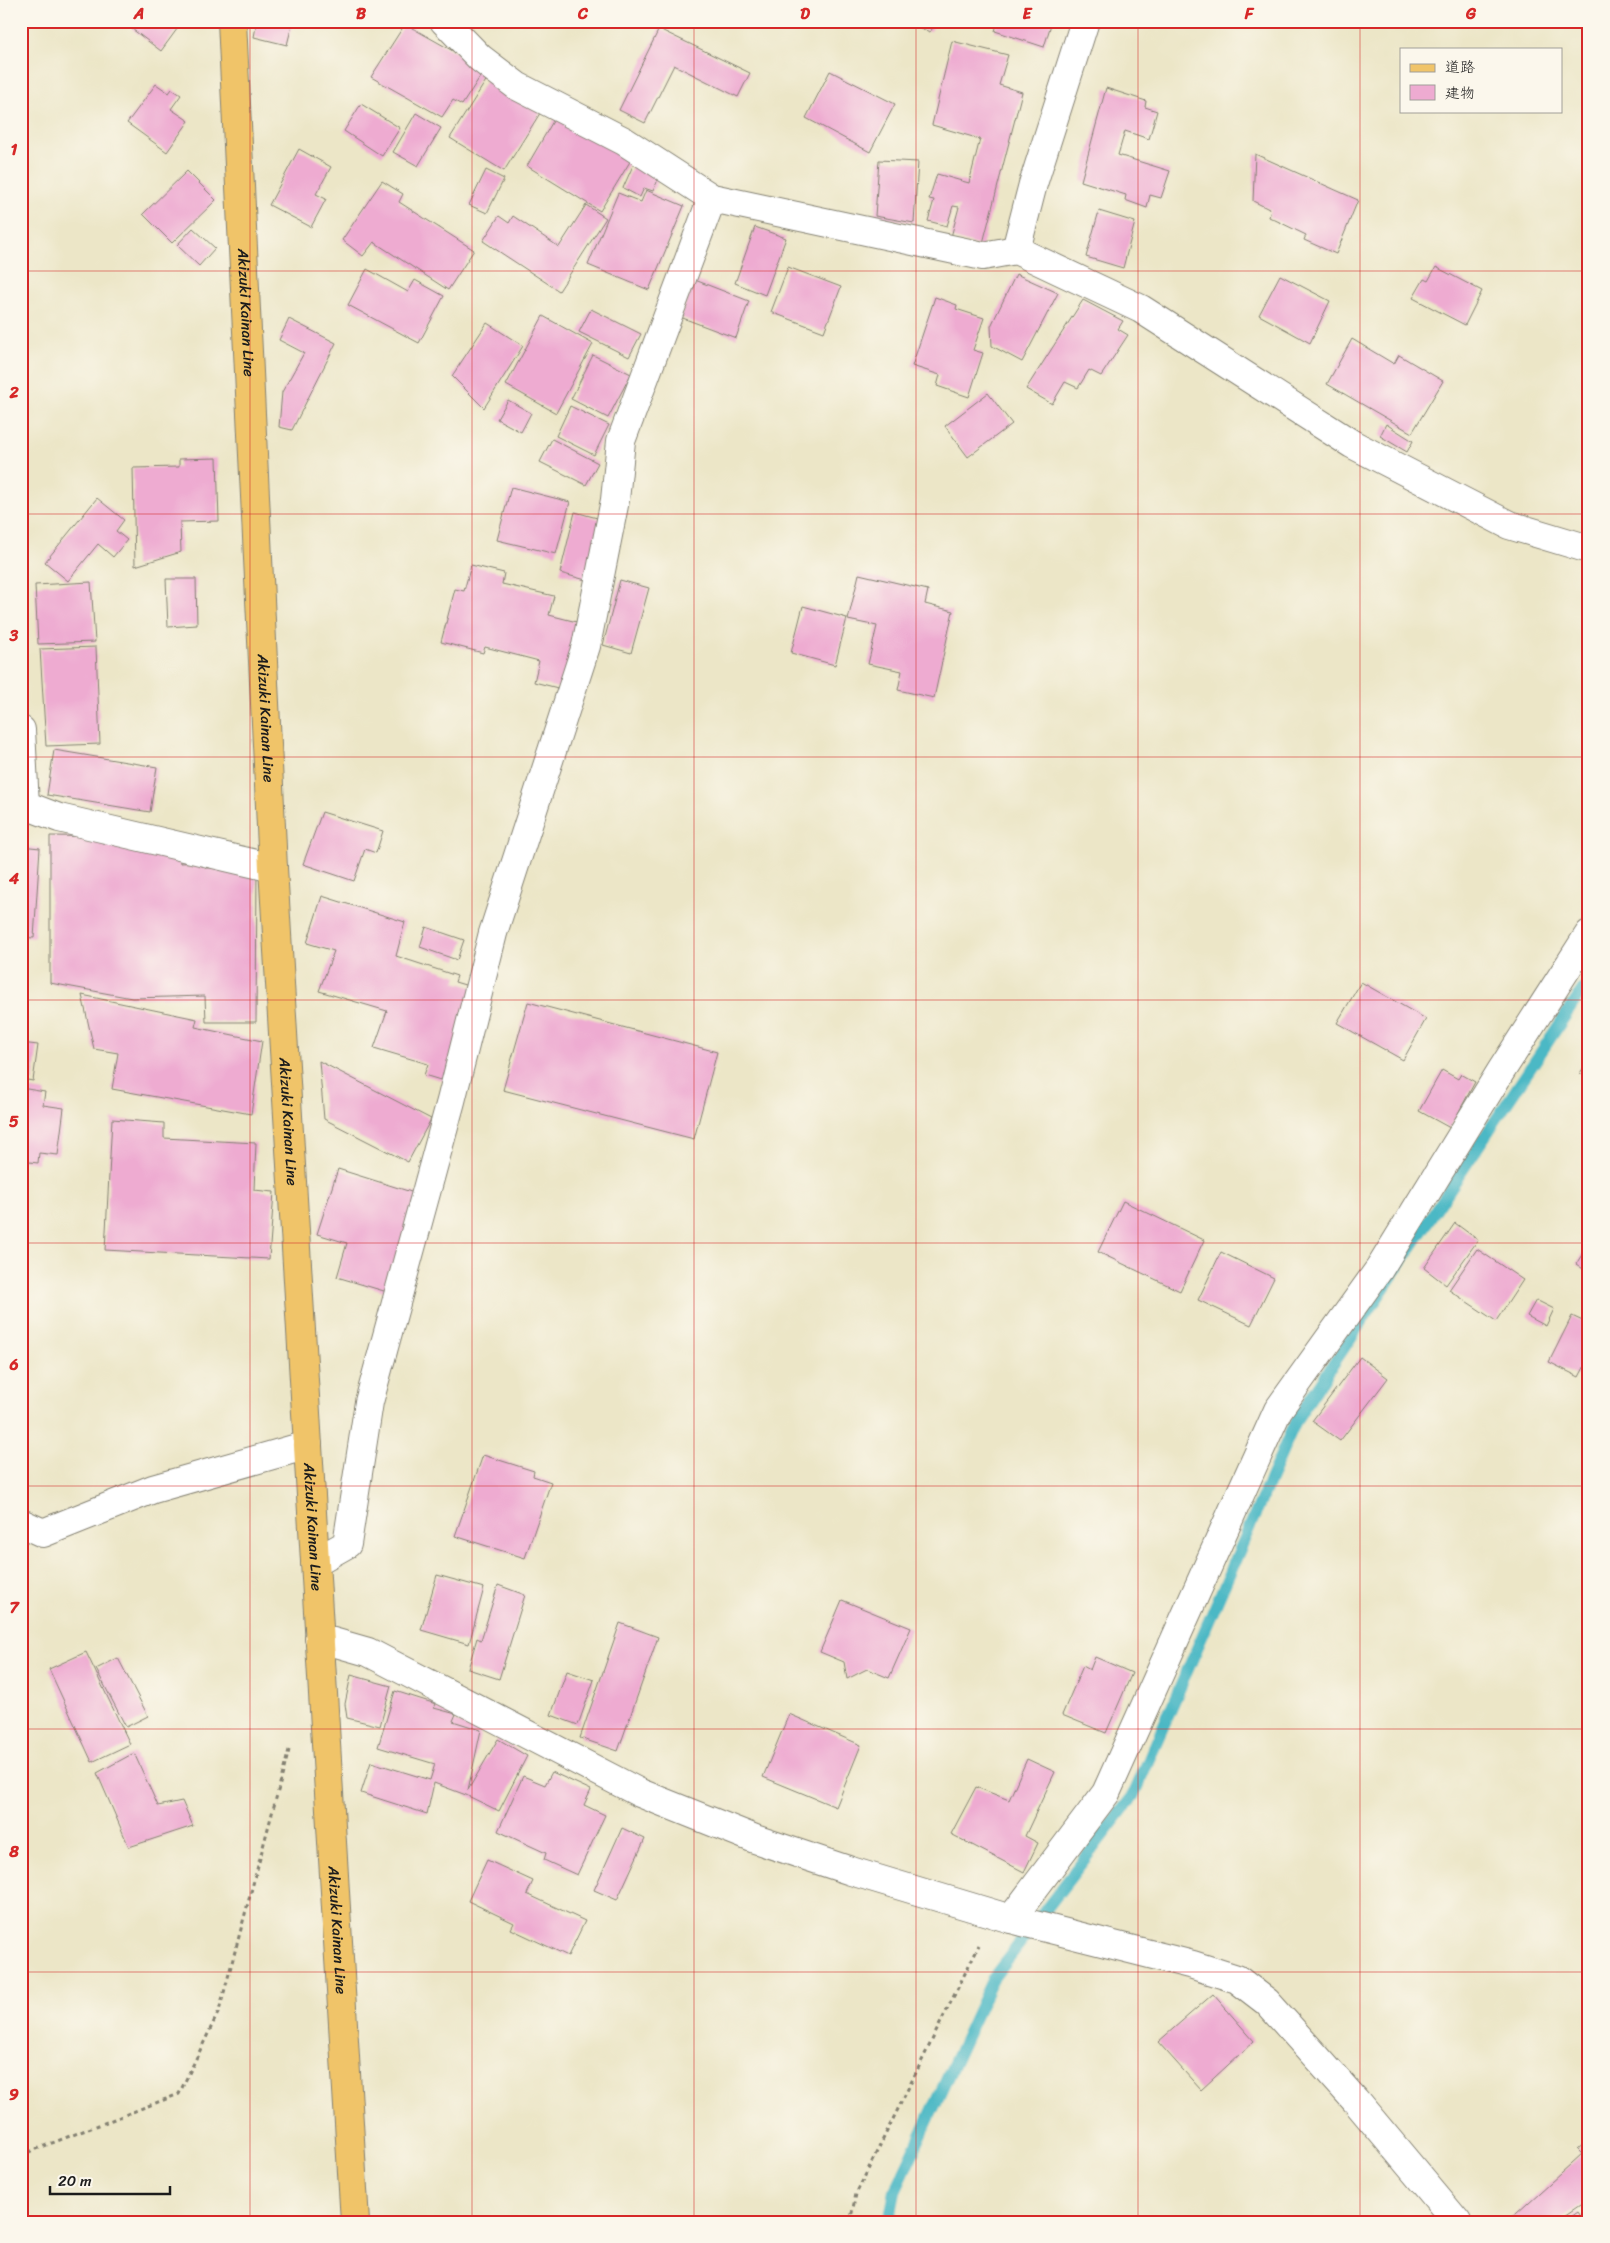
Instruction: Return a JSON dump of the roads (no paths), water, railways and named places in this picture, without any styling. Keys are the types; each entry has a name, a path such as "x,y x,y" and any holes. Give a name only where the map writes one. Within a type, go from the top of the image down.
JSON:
{"main road":[{"name":"Akizuki Kainan Line","path":"232,21 273,868 355,2222"}],"street":[{"path":"444,21 480,58 518,86 624,141 712,198 983,256 1016,250 1141,309 1352,444 1509,525 1589,549"},
{"path":"1016,250 1033,184 1085,21"},
{"path":"315,1562 347,1544 369,1402 451,1101 493,933 586,646 615,500 621,441 712,198"},
{"path":"21,730 25,805 59,818 273,868"},
{"path":"1003,1916 1106,1793 1278,1410 1380,1268 1501,1071 1589,934"},
{"path":"21,1523 43,1533 153,1488 308,1445"},
{"path":"319,1638 368,1652 640,1793 755,1839 842,1868 1003,1916 1192,1965 1237,1979 1273,2009 1355,2100 1457,2222"}],"waterway":[{"path":"889,2222 895,2192 993,1978 1133,1796 1296,1420 1589,980"}]}
